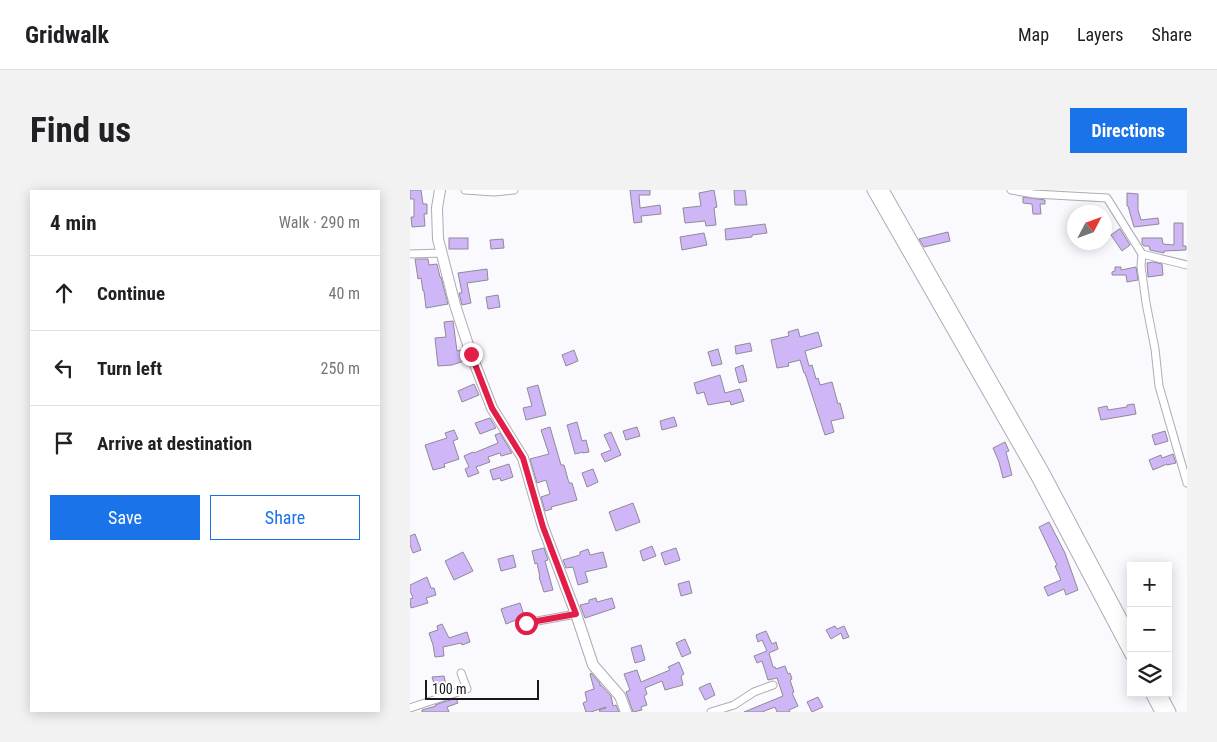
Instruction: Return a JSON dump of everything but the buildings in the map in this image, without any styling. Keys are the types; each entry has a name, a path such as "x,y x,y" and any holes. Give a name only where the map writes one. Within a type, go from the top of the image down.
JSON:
{"main road":[{"path":"873,190 1037,477 1129,652"},
{"path":"882,190 1044,473 1127,629"},
{"path":"1153,697 1161,712"},
{"path":"1162,697 1170,712"}],"street":[{"path":"440,190 437,208 438,239 455,305 478,372 492,408 523,458 543,527 593,665 620,696 626,712"},
{"path":"465,190 494,192 514,190"},
{"path":"1011,190 1034,194 1107,198 1142,254 1141,266 1155,349 1159,386 1187,483"},
{"path":"410,254 442,253"},
{"path":"1142,254 1187,265"},
{"path":"526,623 576,614"},
{"path":"410,708 466,689 461,673"},
{"path":"711,712 734,705 754,692 772,685"}],"route":[{"path":"471,354 492,408 523,458 543,527 576,614 526,623"}]}
